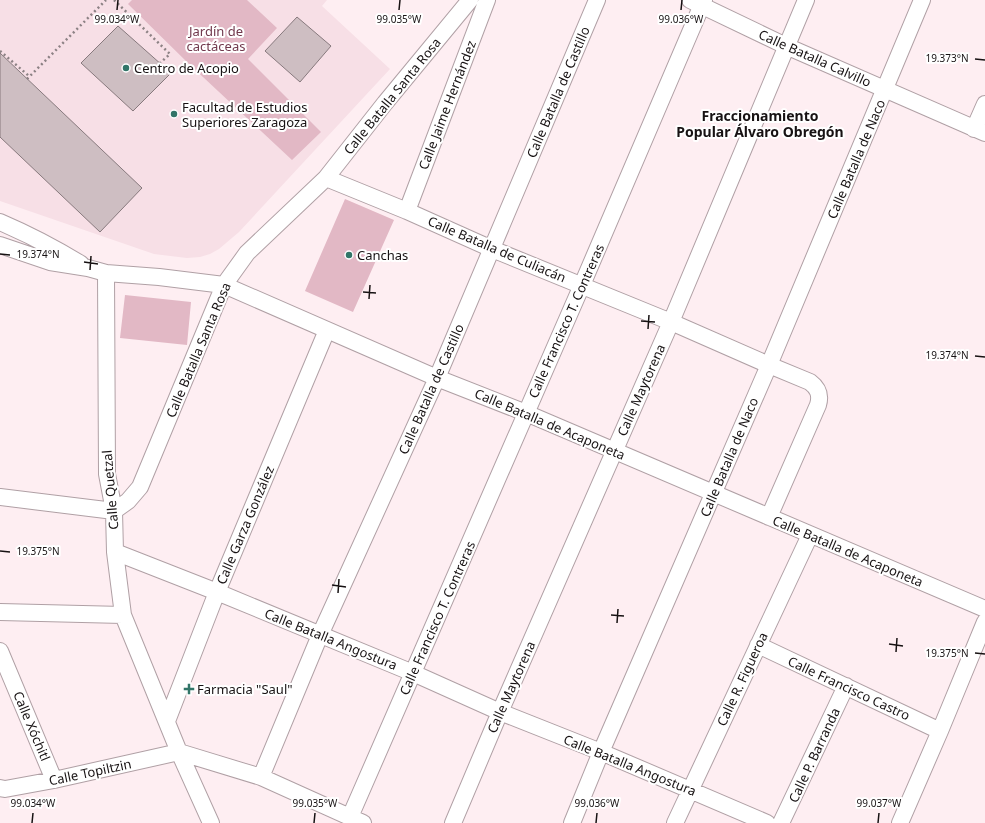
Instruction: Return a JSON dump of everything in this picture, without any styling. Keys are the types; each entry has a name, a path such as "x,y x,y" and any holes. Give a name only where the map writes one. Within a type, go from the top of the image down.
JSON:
{"street":[{"name":"Calle Batalla Santa Rosa","path":"114,511 128,501 140,487 224,285 247,253 326,178 385,103 470,0"},
{"name":"Calle Jaime Hernández","path":"407,211 487,0"},
{"name":"Calle Batalla de Castillo","path":"261,777 320,635 437,378 597,0"},
{"name":"Calle Maytorena","path":"453,823 671,322 806,0"},
{"name":"Calle Batalla de Naco","path":"572,823 601,752 769,366 922,0"},
{"name":"Calle Batalla Calvillo","path":"699,2 786,46 980,131"},
{"name":"Calle Francisco T. Contreras","path":"357,820 413,673 582,285 699,2"},
{"path":"980,131 985,104"},
{"name":"Calle Batalla de Culiacán","path":"326,178 407,211 492,249 671,322 769,366 810,382 819,392 820,398 818,405 770,516"},
{"path":"0,222 20,230 63,252 88,268"},
{"path":"0,245 50,262 88,268 106,273"},
{"name":"Calle Batalla de Acaponeta","path":"106,273 159,277 224,285 437,378 526,413 985,609"},
{"name":"Calle Quetzal","path":"106,273 107,474 114,511 115,552 123,615 179,752 212,823"},
{"name":"Calle Garza González","path":"167,721 217,592 328,330"},
{"path":"0,497 114,511"},
{"name":"Calle R. Figueroa","path":"675,823 810,535"},
{"name":"Calle Batalla Angostura","path":"115,552 217,592 413,673 500,712 690,789 766,823"},
{"path":"0,612 123,615"},
{"path":"900,823 985,622"},
{"name":"Calle Francisco Castro","path":"758,645 940,731"},
{"name":"Calle Xóchitl","path":"0,651 54,780"},
{"name":"Calle P. Barranda","path":"781,823 846,686"},
{"path":"179,752 261,777 357,820"},
{"name":"Calle Topiltzin","path":"0,788 5,789 54,780 179,752"}],"path":[{"path":"0,51 28,78 106,0"},
{"path":"114,0 170,54 160,64"}],"shaded area":[{"name":"Facultad de Estudios Superiores Zaragoza","path":"0,0 327,0 322,6 390,69 239,232 219,249 200,257 187,258 154,254 0,201"}],"green space":[{"name":"Jardín de cactáceas","path":"132,0 247,0 277,28 248,59 321,132 292,160 188,63 128,4"},
{"name":"Canchas","path":"345,199 394,220 353,312 305,291"},
{"path":"125,295 191,302 187,345 120,338"}],"building":[{"path":"297,17 331,46 300,82 265,51"},
{"name":"Centro de Acopio","path":"118,26 171,73 133,111 81,63"},
{"path":"0,53 142,188 100,232 0,137"}],"place":[{"name":"Centro de Acopio","path":"126,68"},
{"name":"Facultad de Estudios Superiores Zaragoza","path":"174,114"},
{"name":"Canchas","path":"349,255"},
{"name":"Farmacia \"Saul\"","path":"189,689"}],"district":[{"name":"Fraccionamiento Popular Álvaro Obregón","path":"760,124"}]}
